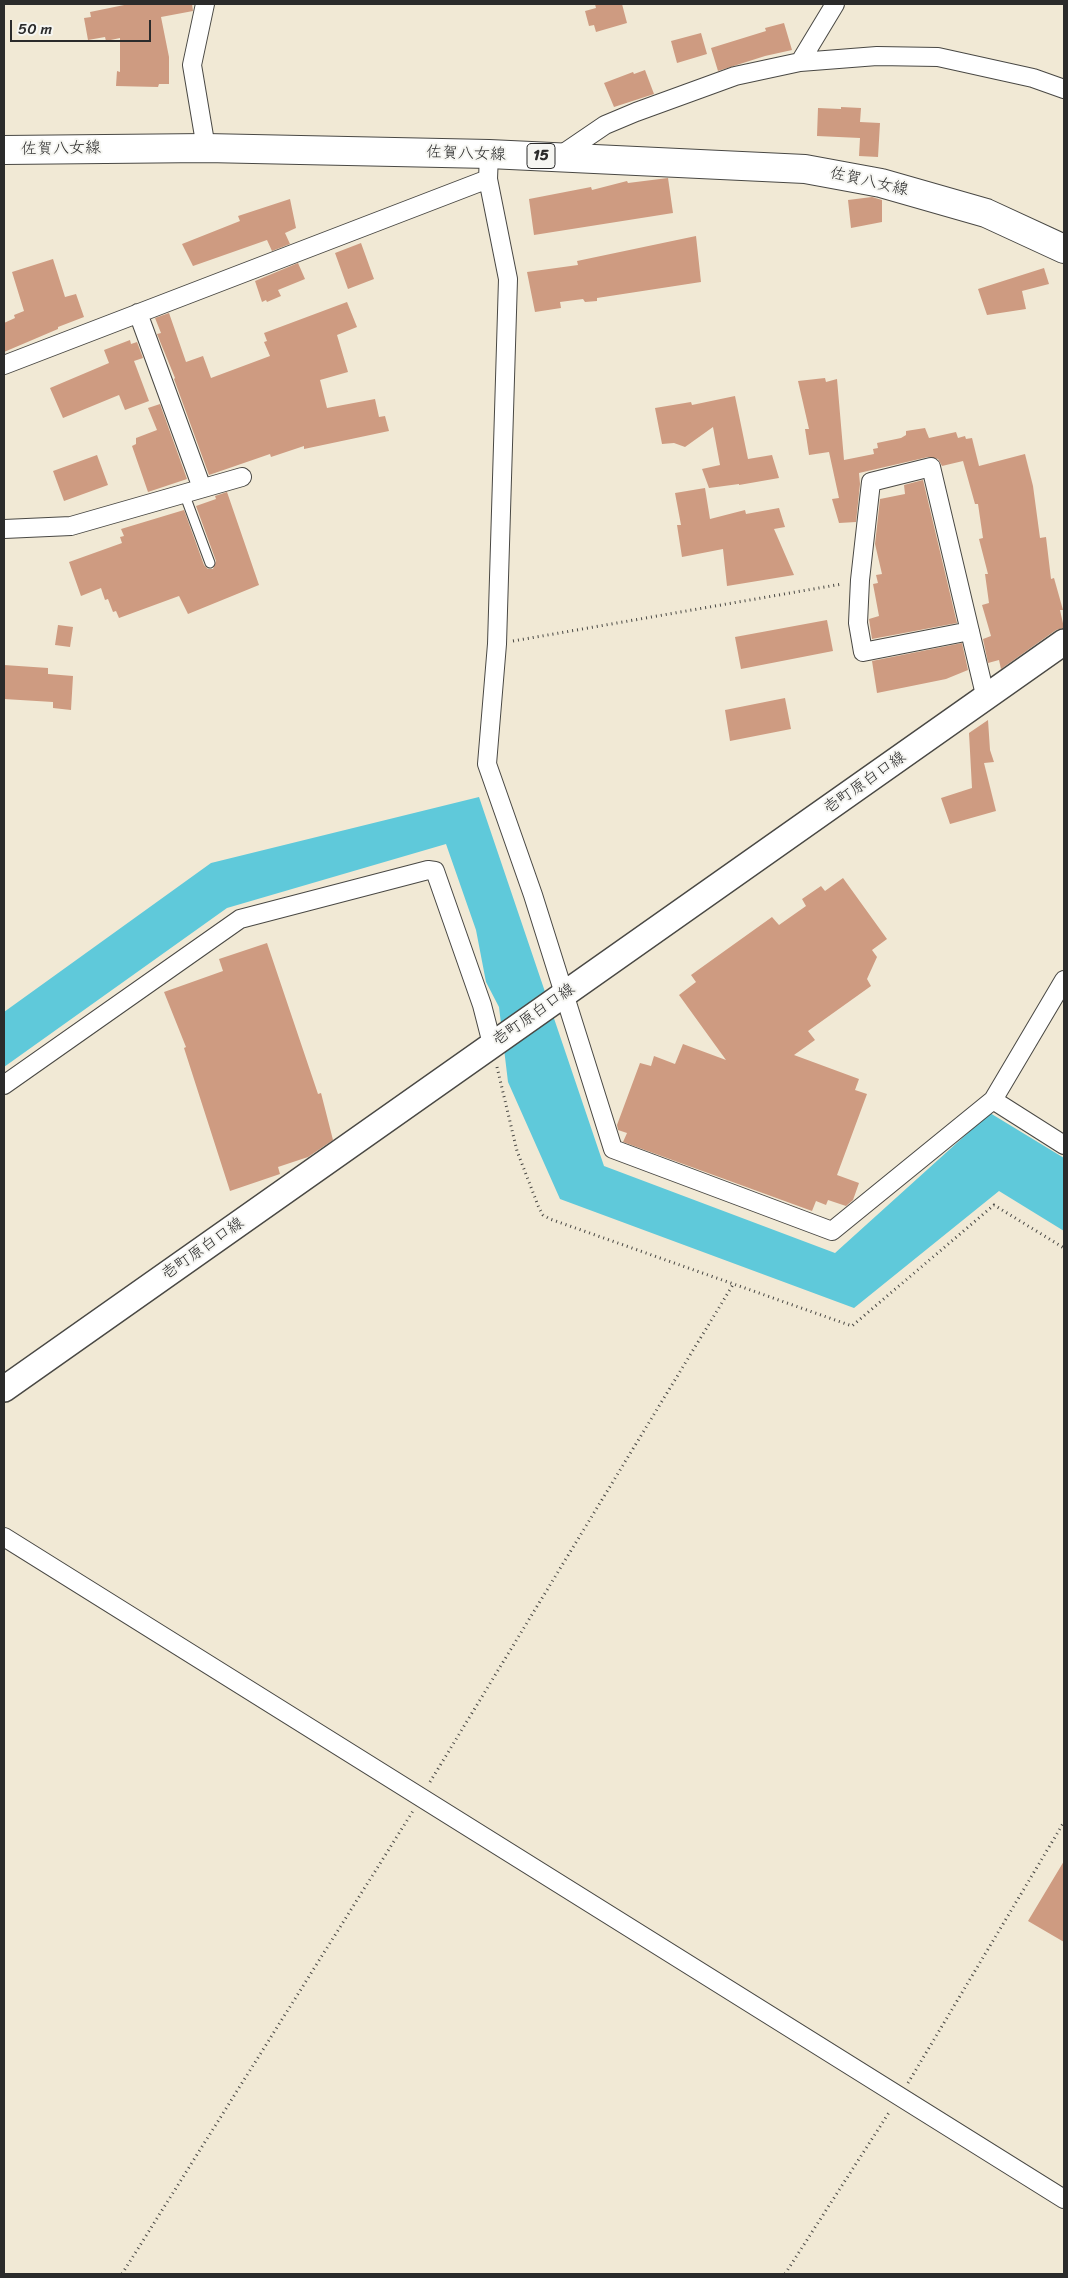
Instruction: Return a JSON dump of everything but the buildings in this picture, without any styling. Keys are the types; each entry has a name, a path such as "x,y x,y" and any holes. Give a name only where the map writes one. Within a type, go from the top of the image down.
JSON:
{"main road":[{"name":"佐賀八女線","path":"4,150 206,148 488,167 558,157 805,169 881,183 986,213 1064,250"},
{"name":"壱町原白口線","path":"4,1389 1064,642"}],"street":[{"path":"205,4 192,64 206,148"},
{"path":"800,62 835,4"},
{"path":"558,157 605,125 636,112 735,76 800,62 877,56 938,57 1004,70 1064,88"},
{"path":"4,365 138,313 488,167 508,279 497,644 487,764 533,895 559,998 613,1149 832,1231 993,1100 1064,980"},
{"path":"138,313 202,488"},
{"path":"970,631 863,652 858,623 860,580 871,482 931,466 986,698"},
{"path":"4,529 71,526 242,477"},
{"path":"4,1085 240,919 428,870 435,871 497,1041"},
{"path":"993,1100 1064,1145"},
{"path":"4,1537 1064,2199"}],"lane":[{"path":"184,493 210,563"}],"path":[{"path":"497,644 860,580"},
{"path":"497,1041 517,1151 539,1208 543,1215 550,1219 852,1326 994,1205 1064,1248"},
{"path":"785,2274 900,2095 1064,1822"}],"water":[{"path":"479,797 604,1166 835,1253 990,1113 1064,1158 1064,1231 999,1191 854,1308 560,1199 508,1082 499,1007 486,982 476,930 446,844 227,908 4,1067 4,1012 211,863"}]}
